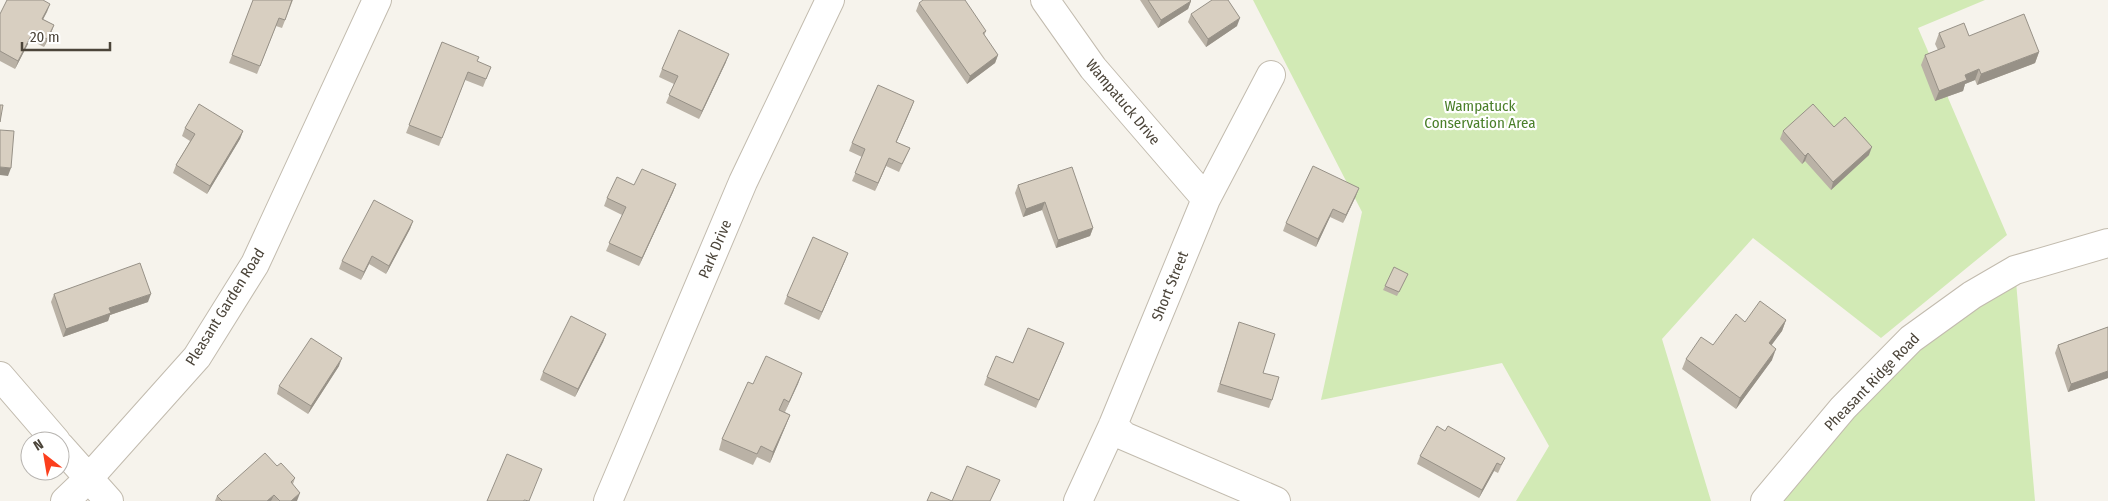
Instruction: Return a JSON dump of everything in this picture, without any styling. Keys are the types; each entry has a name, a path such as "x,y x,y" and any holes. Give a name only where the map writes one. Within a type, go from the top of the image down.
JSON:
{"street":[{"name":"Pleasant Garden Road","path":"65,501 88,479 197,357 256,264 377,0"},
{"name":"Park Drive","path":"608,501 743,182 830,0"},
{"name":"Wampatuck Drive","path":"1045,0 1093,68 1206,199"},
{"name":"Short Street","path":"1078,501 1114,425 1206,199 1271,75"},
{"name":"Pheasant Ridge Road","path":"1765,501 1843,408 1911,339 1972,295 2015,270 2108,243"},
{"path":"0,376 47,431"},
{"path":"1114,425 1124,436 1276,501"},
{"path":"70,458 109,501"}],"green space":[{"name":"Wampatuck Conservation Area","path":"1253,0 1985,0 1918,28 2007,235 1881,338 1753,238 1662,339 1711,501 1516,501 1549,446 1502,363 1321,400 1362,212"},
{"path":"2015,270 2035,501 1765,501 1843,408"}],"building":[{"path":"7,0 43,0 50,4 42,19 54,25 47,39 33,32 18,61 0,51 0,14"},
{"path":"253,0 292,0 285,20 279,18 260,66 232,55"},
{"path":"923,0 965,0 986,31 983,33 998,55 970,76 919,3"},
{"path":"1148,0 1190,0 1191,1 1161,20"},
{"path":"1212,0 1228,0 1240,18 1208,39 1191,14"},
{"path":"2024,14 2039,52 1981,74 1979,69 1965,75 1967,80 1939,91 1925,55 1945,47 1939,33 1964,23 1969,36"},
{"path":"679,30 729,54 702,111 669,95 678,76 662,69"},
{"path":"442,42 479,57 477,61 491,67 486,79 468,72 442,138 409,125"},
{"path":"878,85 914,101 896,142 910,148 902,164 889,158 878,183 855,173 865,149 852,143"},
{"path":"199,104 243,131 210,186 176,165 195,134 185,128"},
{"path":"1813,104 1834,127 1845,117 1872,147 1833,182 1808,153 1805,156 1783,131"},
{"path":"0,105 3,105 0,122"},
{"path":"0,130 14,131 11,168 0,167"},
{"path":"1313,166 1359,188 1346,215 1333,209 1318,239 1286,223"},
{"path":"1072,167 1093,228 1058,240 1045,202 1026,209 1018,185"},
{"path":"642,169 676,184 642,258 609,243 626,207 607,198 617,177 634,185"},
{"path":"374,200 413,221 389,266 372,256 364,272 342,261"},
{"path":"813,237 848,253 822,312 787,296"},
{"path":"140,263 151,294 109,308 111,313 66,329 54,294"},
{"path":"1394,267 1408,274 1399,292 1385,286"},
{"path":"1760,301 1786,320 1769,343 1776,349 1740,398 1686,359 1701,337 1713,345 1736,314 1745,322"},
{"path":"571,316 606,334 578,389 543,372"},
{"path":"1239,322 1275,334 1263,373 1279,377 1272,400 1220,384"},
{"path":"2108,327 2108,371 2071,384 2058,345"},
{"path":"1028,328 1064,343 1039,400 987,377 996,356 1013,363"},
{"path":"311,338 342,358 311,406 279,386"},
{"path":"766,356 802,373 789,402 784,399 779,410 790,415 773,452 761,446 757,454 722,439 748,382 753,384"},
{"path":"1437,426 1445,431 1448,426 1505,458 1501,465 1497,463 1482,490 1420,456"},
{"path":"265,453 277,466 281,463 295,478 291,482 300,493 291,501 280,501 274,495 267,501 222,501 217,496"},
{"path":"507,454 542,469 529,501 487,501"},
{"path":"967,466 1000,480 990,501 952,501"},
{"path":"931,492 952,501 927,501"}]}
